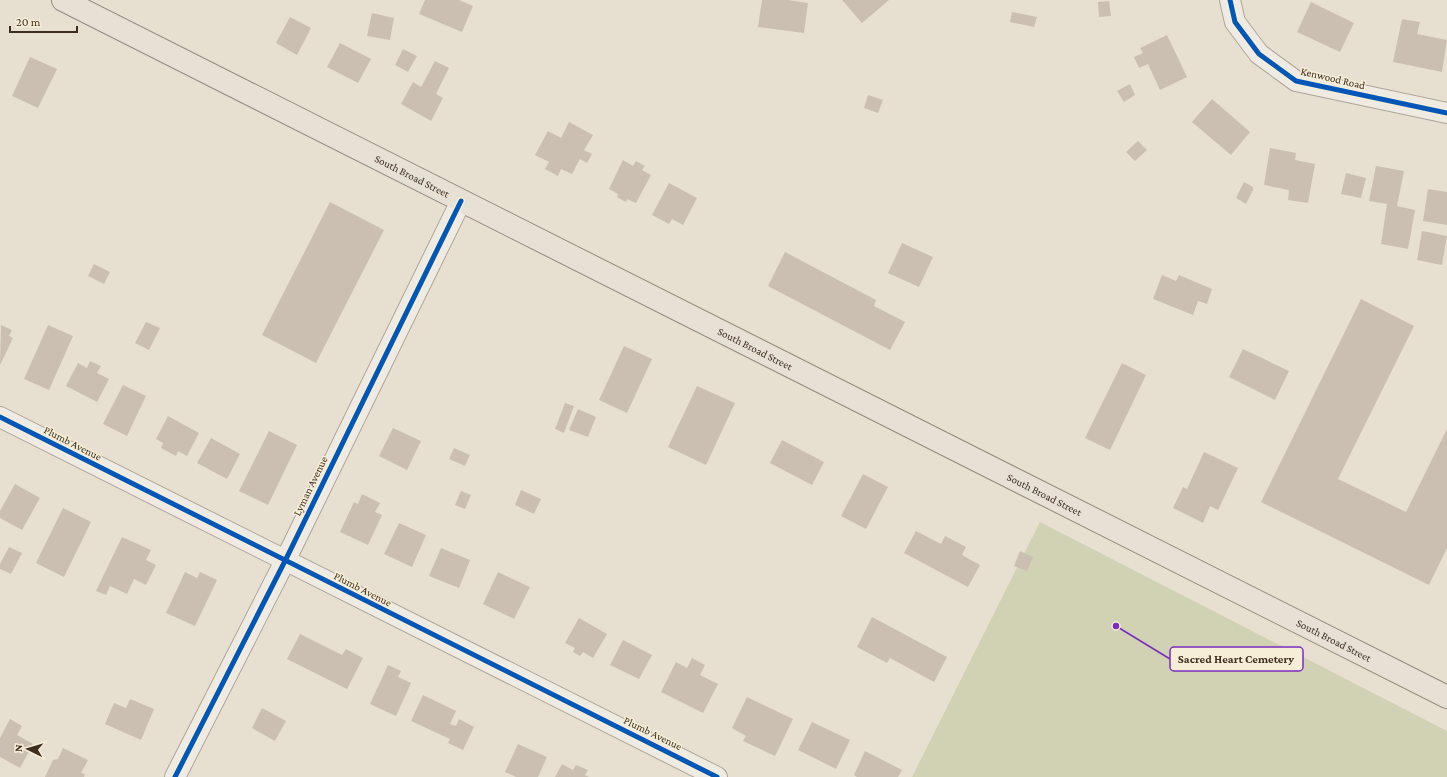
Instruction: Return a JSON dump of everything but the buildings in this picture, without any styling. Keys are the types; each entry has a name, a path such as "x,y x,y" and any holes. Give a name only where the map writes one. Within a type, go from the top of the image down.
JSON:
{"main road":[{"name":"South Broad Street","path":"63,0 1447,697"}],"street":[{"name":"Kenwood Road","path":"1230,0 1235,22 1259,54 1296,81 1447,113"},
{"name":"Lyman Avenue","path":"175,777 285,561 461,201"},
{"name":"Plumb Avenue","path":"0,417 285,561 696,772 717,777"}],"green space":[{"path":"1040,522 1447,731 1447,777 912,777"}],"cycle path":[{"path":"1230,0 1235,22 1259,54 1296,81 1447,113"},
{"path":"175,777 285,561 461,201"},
{"path":"0,417 717,777"}],"place":[{"name":"Sacred Heart Cemetery","path":"1116,626"}]}
